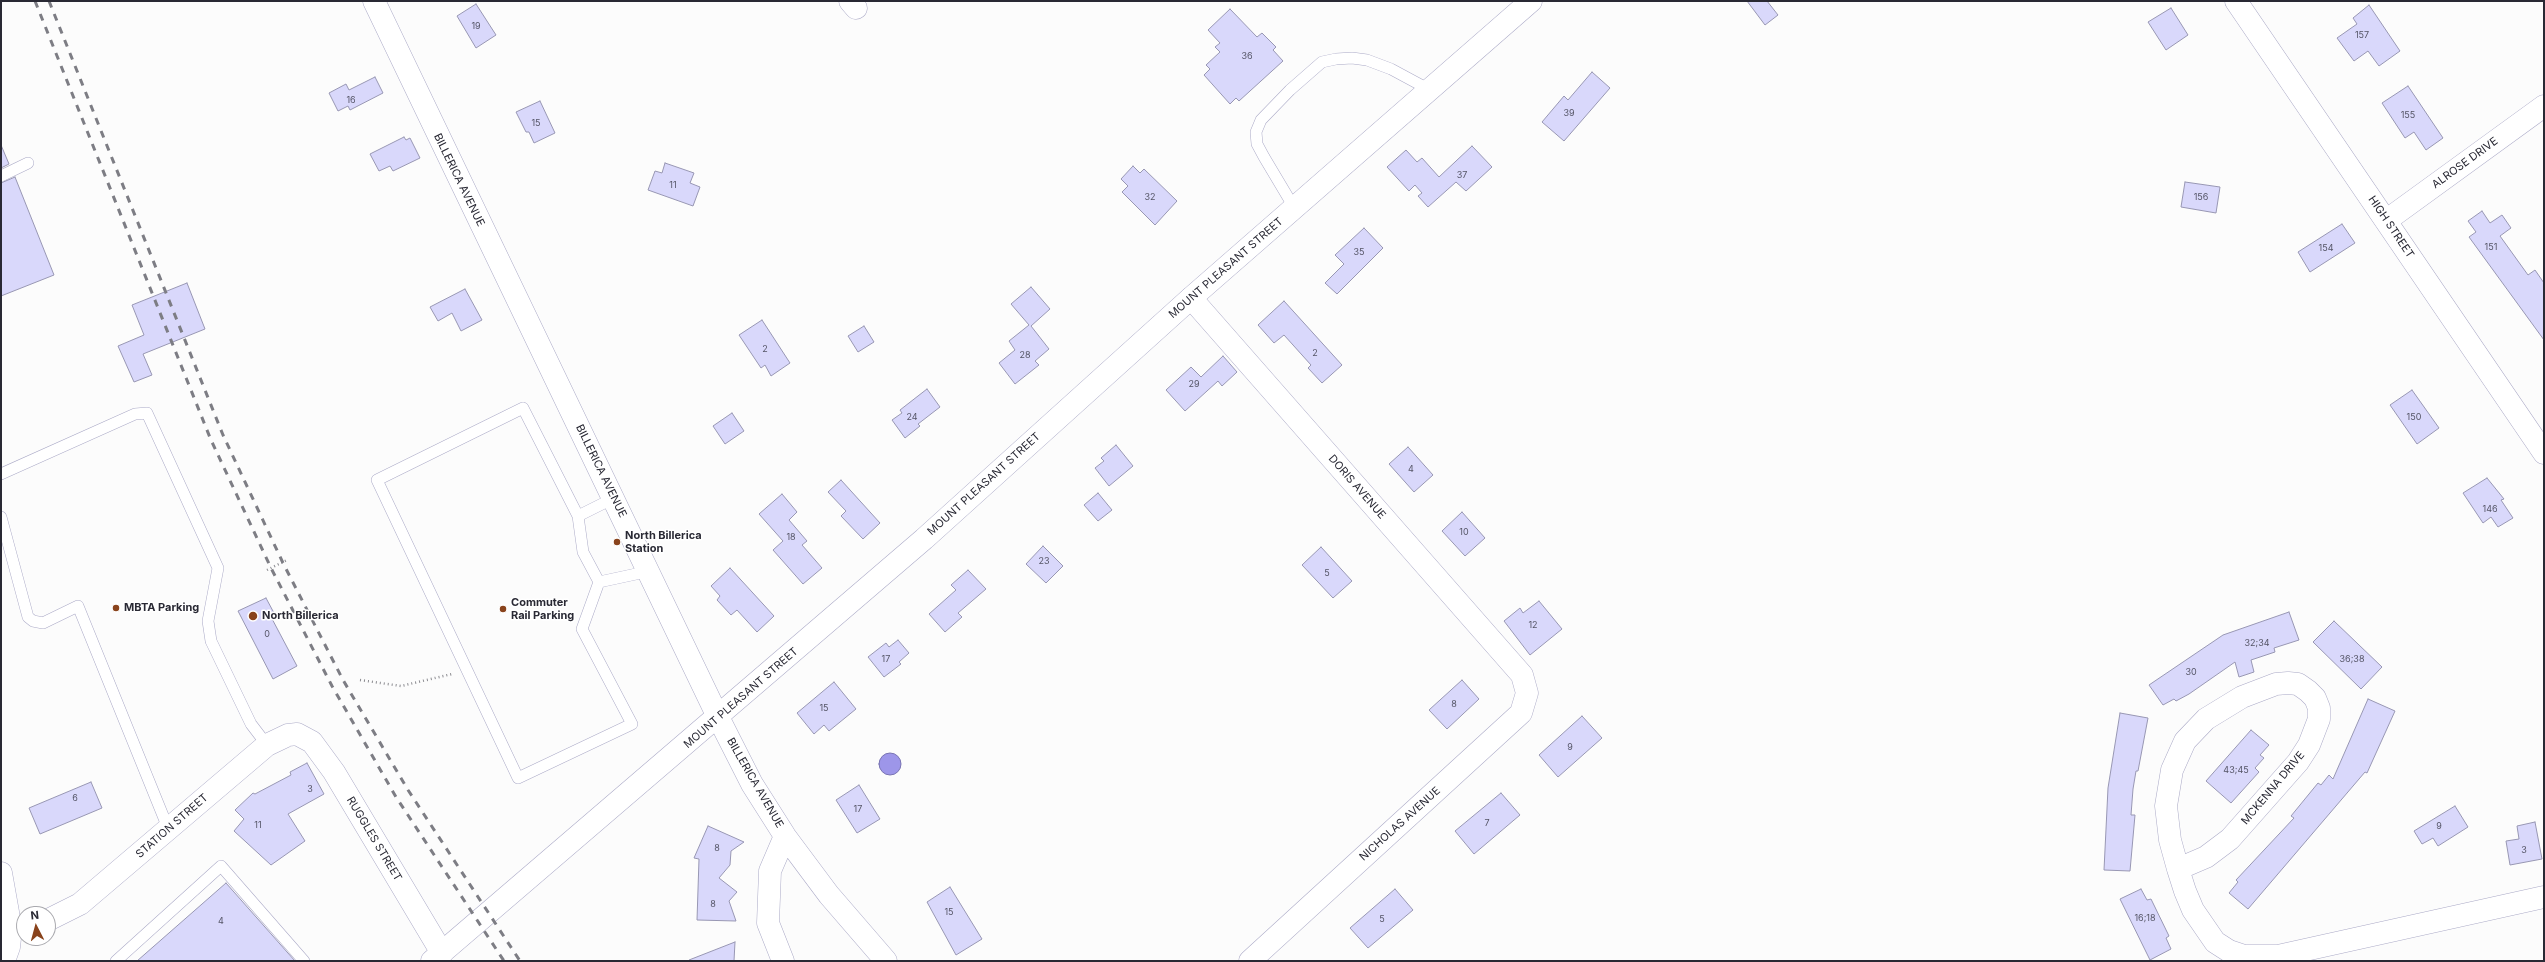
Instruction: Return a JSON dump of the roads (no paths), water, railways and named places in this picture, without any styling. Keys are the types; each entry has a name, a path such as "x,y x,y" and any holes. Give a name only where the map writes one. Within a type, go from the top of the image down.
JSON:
{"street":[{"name":"BILLERICA AVENUE","path":"374,1 650,571 718,717 752,784 785,836 829,895 886,961"},
{"name":"MOUNT PLEASANT STREET","path":"437,957 930,534 1191,298 1295,209 1531,1"},
{"name":"HIGH STREET","path":"2236,1 2387,220 2544,453"},
{"name":"ALROSE DRIVE","path":"2387,220 2544,106"},
{"name":"DORIS AVENUE","path":"1191,298 1522,675"},
{"name":"NICHOLAS AVENUE","path":"1250,961 1521,713 1527,693 1522,675"},
{"name":"MCKENNA DRIVE","path":"2178,869 2192,864 2219,848 2298,762 2315,732 2319,719 2319,708 2315,698 2308,691 2298,684 2288,683 2262,688 2224,706 2206,719 2185,741 2172,770 2166,806 2170,840 2178,869 2185,892 2202,926 2215,942 2229,951 2244,956 2278,956 2544,897"},
{"name":"STATION STREET","path":"56,916 80,904 267,745 288,735 297,734"},
{"name":"RUGGLES STREET","path":"297,734 312,742 334,772 437,957"},
{"path":"783,961 768,923 770,871 785,836"},
{"path":"1,873 16,924"},
{"path":"4,961 16,930"}],"lane":[{"path":"1295,209 1257,144 1256,132 1261,120 1290,90 1322,62 1352,58 1367,60 1391,69 1430,90"},
{"path":"1,176 28,163"},
{"path":"523,408 578,516 583,552 599,582 582,629 632,724 518,778 378,480 523,408"},
{"path":"1,474 135,414 148,413 218,568 208,621 211,641 251,724 267,745"},
{"path":"578,516 614,498"},
{"path":"1,518 28,617 33,621 43,623 78,606 168,828"},
{"path":"599,582 650,571"},
{"path":"116,961 222,866 304,961"}],"railway":[{"path":"35,1 211,440 271,568 332,686 396,797 504,961"},
{"path":"49,1 223,435 283,563 343,680 408,790 520,961"}],"place":[{"name":"North Billerica Station","path":"617,542"},
{"name":"MBTA Parking","path":"116,608"},
{"name":"Commuter Rail Parking","path":"503,609"},
{"name":"North Billerica","path":"253,616"}]}
